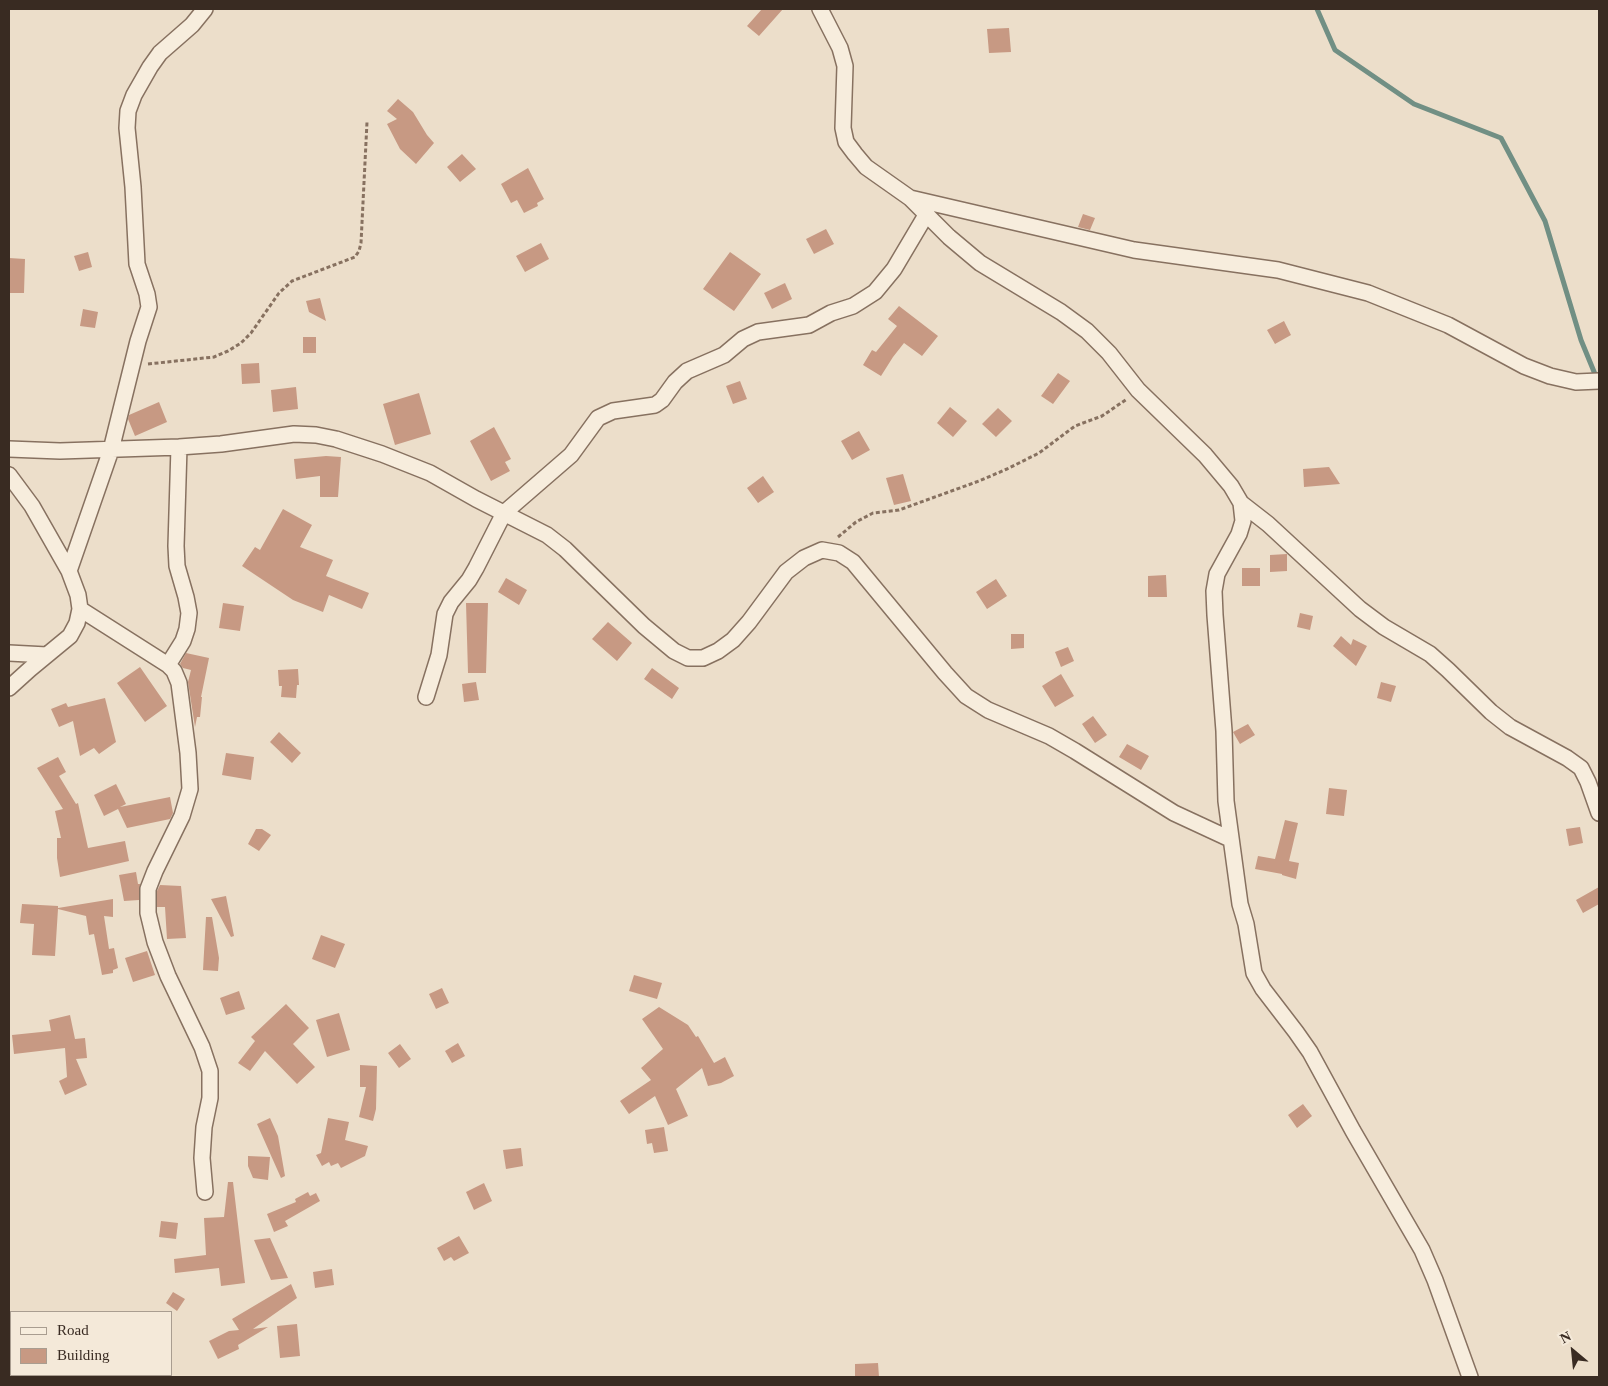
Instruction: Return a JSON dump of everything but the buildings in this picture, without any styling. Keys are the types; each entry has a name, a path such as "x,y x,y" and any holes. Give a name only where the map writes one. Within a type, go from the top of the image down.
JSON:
{"street":[{"path":"69,570 111,450 149,307 147,294 137,264 133,187 127,128 128,112 134,95 155,60 172,41 192,25 205,9"},
{"path":"820,9 840,48 845,66 843,128 846,142 866,167 910,198 949,238 980,263 1076,322 1109,353 1138,390 1205,454 1231,486 1241,503 1268,524 1360,609 1384,627 1430,654 1491,712 1510,727 1567,758 1581,768 1599,813"},
{"path":"910,198 1134,250 1278,270 1368,293 1448,325 1524,366 1550,376 1576,382 1599,382"},
{"path":"426,697 439,655 445,614 451,602 469,580 504,513 578,448 593,424 604,414 613,411 655,405 662,400 675,382 687,371 724,355 743,339 758,332 809,325 831,313 854,306 875,292 894,269 926,215"},
{"path":"9,448 60,452 221,444 294,434 330,437 430,473 547,535 559,544 644,626 674,651 688,658 703,658 718,651 733,640 749,622 786,572 804,558 822,550 839,553 853,562 944,673 966,696 988,710 1049,736 1174,813 1230,840"},
{"path":"168,664 182,642 187,629 188,613 186,597 177,566 179,447"},
{"path":"9,475 32,506 69,570 78,595 80,609 77,623 70,636 9,688"},
{"path":"1241,503 1243,521 1239,534 1217,574 1214,591 1230,840 1240,904 1246,924 1254,973 1263,989 1310,1052 1422,1250 1435,1280 1470,1377"},
{"path":"80,609 168,664 179,683 188,753 190,790 184,810 148,890 148,913 155,942 202,1047 210,1071 210,1098 204,1127 202,1158 205,1192"},
{"path":"9,653 48,655"}],"path":[{"path":"132,366 214,357 228,351 241,343 251,333 279,293 292,281 355,257 361,243 367,122"},
{"path":"822,550 856,522 873,513 899,510 979,481 1039,453 1074,426 1102,416 1138,390"}],"waterway":[{"path":"1317,9 1335,50 1414,104 1501,138 1545,221 1581,340 1597,379"}]}
